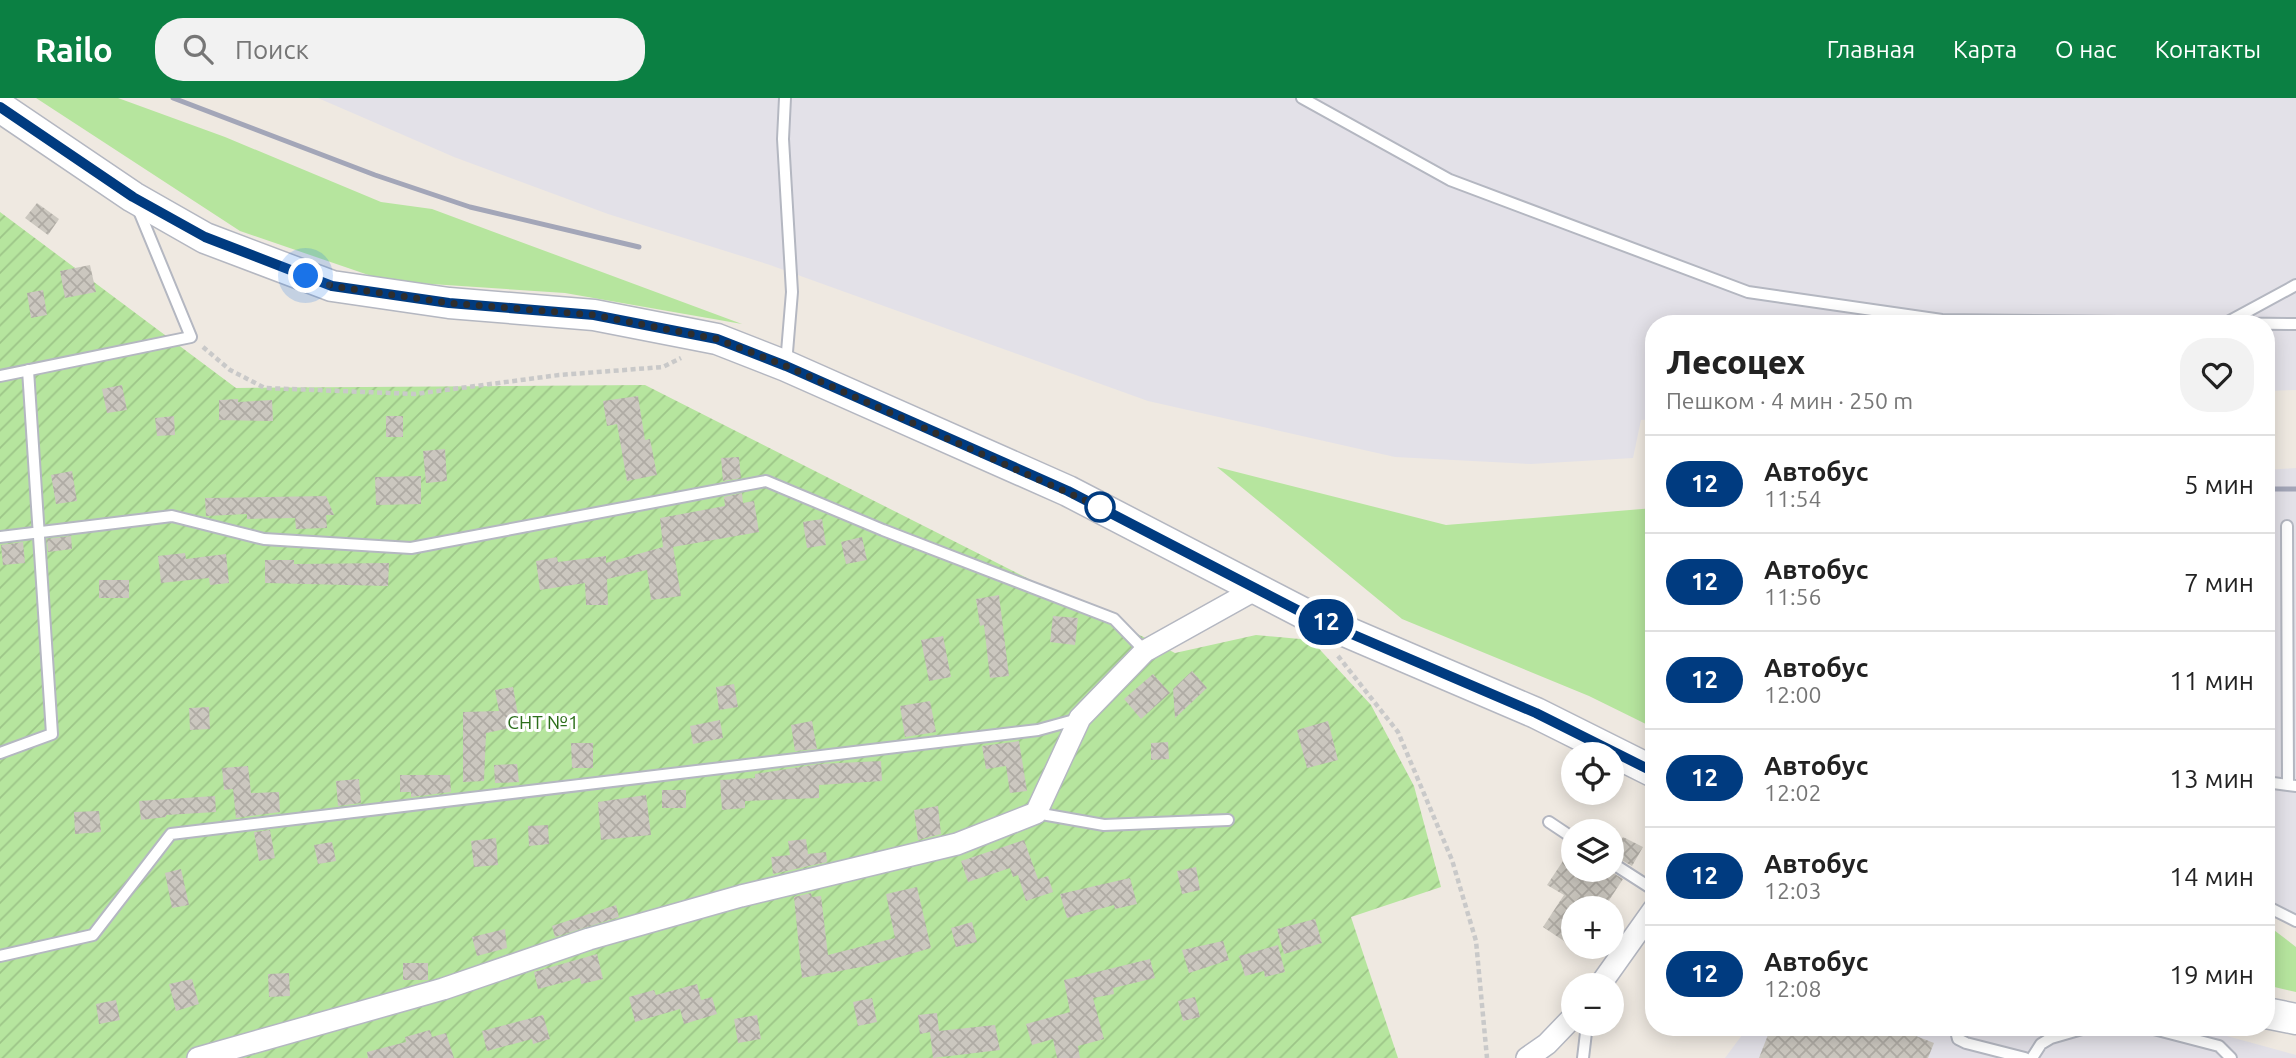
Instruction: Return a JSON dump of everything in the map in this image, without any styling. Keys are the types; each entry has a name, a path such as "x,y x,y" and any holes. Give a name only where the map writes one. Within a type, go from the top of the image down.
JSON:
{"street":[{"path":"0,107 133,197 205,237 332,286 449,303 594,315 717,339 786,366 1068,491 1305,614 1536,713 1645,768"},
{"path":"198,1058 443,989 614,932 741,896 957,845 1036,813 1080,719 1145,651 1258,589"},
{"path":"1609,973 1645,922"},
{"path":"2275,1015 2296,1019"},
{"path":"1527,1058 1561,1029"}],"lane":[{"path":"785,98 783,139 792,292 786,366"},
{"path":"1302,98 1450,180 1748,292 1907,315"},
{"path":"0,376 191,337 133,197"},
{"path":"2242,315 2296,285"},
{"path":"2275,324 2296,324"},
{"path":"0,753 52,734 28,370"},
{"path":"0,537 172,516 264,539 411,548 766,481 883,530 1114,619 1145,651"},
{"path":"2287,526 2292,616 2292,785"},
{"path":"0,956 93,935 171,834 1038,730 1080,719"},
{"path":"1036,813 1104,825 1228,820"},
{"path":"1549,822 1561,830"},
{"path":"1624,871 1645,884"},
{"path":"2275,910 2296,921"},
{"path":"1583,1058 1586,1036"},
{"path":"1957,1036 1958,1039 1994,1054 2025,1058"},
{"path":"2032,1058 2041,1044 2058,1036"},
{"path":"2181,1036 2219,1046 2231,1058"}],"path":[{"path":"191,337 230,370 265,387 415,394 559,375 663,367 717,339"},
{"path":"1330,646 1398,732 1452,860 1476,941 1487,1058"}],"shaded area":[{"path":"318,98 2296,98 2296,390 2275,391 2275,315 1645,315 1645,420 1641,420 1633,458 1531,464 1395,457 1148,401 770,265 608,214 454,157"},
{"path":"2296,468 2296,923 2275,912 2275,469"},
{"path":"1741,1036 2227,1036 2296,1055 2296,1058 1725,1058"}],"green space":[{"path":"36,98 118,98 225,137 381,202 432,209 742,324 565,293 386,281 240,231"},
{"name":"СНТ №1","path":"0,212 236,388 645,385 1175,653 1256,635 1311,640 1371,705 1414,786 1441,887 1351,917 1398,1058 0,1058"},
{"path":"1217,467 1446,525 1645,509 1645,724 1589,696 1402,619"},
{"path":"2275,931 2296,947 2296,992 2275,987"}],"building":[{"path":"37,203 59,219 48,235 25,218"},
{"path":"90,265 96,292 65,298 60,271"},
{"path":"43,290 47,315 31,318 27,293"},
{"path":"122,385 127,410 107,413 102,389"},
{"path":"638,396 645,440 650,439 657,475 627,481 617,424 607,426 603,401"},
{"path":"238,399 238,402 272,400 273,421 219,420 219,400"},
{"path":"174,416 175,435 157,436 155,418"},
{"path":"386,416 403,416 403,437 386,437"},
{"path":"445,449 447,481 426,483 423,451"},
{"path":"739,457 741,478 723,481 721,458"},
{"path":"72,471 77,501 56,504 51,475"},
{"path":"421,476 421,504 376,505 375,477"},
{"path":"742,493 743,503 754,501 759,532 673,547 681,596 651,600 647,570 607,579 608,605 586,605 585,583 540,590 536,561 557,557 558,562 606,556 606,563 663,547 660,518 725,506 724,497"},
{"path":"326,496 334,515 326,515 327,528 296,529 295,518 247,519 247,514 206,516 205,498"},
{"path":"822,519 826,545 807,548 803,522"},
{"path":"71,536 72,549 48,552 47,539"},
{"path":"862,537 867,560 846,564 841,542"},
{"path":"23,542 25,563 3,565 1,545"},
{"path":"185,553 186,559 226,554 229,583 210,585 209,578 161,583 158,556"},
{"path":"265,560 294,560 294,564 389,563 388,586 265,583"},
{"path":"99,580 129,580 129,598 99,598"},
{"path":"999,595 1009,676 990,678 984,625 980,626 976,599"},
{"path":"1053,616 1078,618 1075,645 1050,642"},
{"path":"943,636 951,677 929,681 921,640"},
{"path":"1192,671 1207,688 1175,718 1173,689"},
{"path":"1153,674 1170,693 1141,719 1124,699"},
{"path":"734,684 738,707 719,710 716,687"},
{"path":"513,687 520,726 486,733 484,781 463,782 463,712 499,711 495,690"},
{"path":"930,701 936,732 905,737 900,706"},
{"path":"209,707 210,729 190,730 189,708"},
{"path":"720,720 723,738 693,744 690,726"},
{"path":"812,721 817,749 795,751 791,725"},
{"path":"1328,721 1338,760 1307,768 1297,730"},
{"path":"1019,741 1027,791 1010,793 1006,766 986,769 982,746"},
{"path":"1168,742 1169,759 1151,760 1151,743"},
{"path":"571,743 593,743 593,768 572,768"},
{"path":"881,761 882,781 819,785 819,798 745,801 745,808 722,810 720,780 755,778 755,774 819,764"},
{"path":"517,764 519,782 495,783 494,765"},
{"path":"248,766 251,793 279,792 280,812 236,818 233,789 224,790 222,768"},
{"path":"400,775 450,775 451,792 411,797 411,792 400,792"},
{"path":"359,779 361,803 338,806 336,781"},
{"path":"662,790 686,790 686,808 662,808"},
{"path":"646,795 651,835 601,840 598,802"},
{"path":"215,796 216,812 166,815 141,820 139,801"},
{"path":"938,806 941,834 918,840 914,810"},
{"path":"99,811 101,832 75,834 74,812"},
{"path":"548,825 549,844 529,846 528,826"},
{"path":"270,830 275,858 259,861 254,832"},
{"path":"496,838 498,865 474,867 471,841"},
{"path":"1624,838 1643,847 1632,866 1624,861"},
{"path":"806,839 808,854 826,852 827,862 773,874 771,857 790,855 788,841"},
{"path":"1024,840 1038,879 1048,876 1053,892 1026,901 1018,875 1013,877 1010,868 968,882 961,861"},
{"path":"332,842 336,861 318,864 314,845"},
{"path":"1561,864 1561,882 1621,882 1612,896 1563,896 1547,885"},
{"path":"1196,867 1200,890 1182,894 1177,871"},
{"path":"181,869 189,905 172,908 165,873"},
{"path":"1130,878 1137,904 1115,909 1114,905 1067,918 1060,894"},
{"path":"917,887 931,948 872,965 802,978 794,897 811,893 812,897 821,896 828,955 895,938 886,894"},
{"path":"1561,900 1561,939 1543,927"},
{"path":"616,905 619,917 555,937 552,926"},
{"path":"1315,919 1322,943 1284,954 1277,929"},
{"path":"972,922 977,942 956,947 951,928"},
{"path":"505,929 507,948 477,956 472,937"},
{"path":"1223,941 1229,960 1189,973 1182,950"},
{"path":"1278,945 1285,972 1265,977 1264,971 1245,976 1239,956"},
{"path":"597,954 603,979 581,984 580,978 538,989 534,972"},
{"path":"1150,959 1155,978 1113,988 1114,994 1093,998 1104,1039 1078,1046 1080,1058 1057,1058 1053,1039 1032,1045 1026,1024 1070,1012 1064,980"},
{"path":"403,963 428,963 428,980 403,980"},
{"path":"289,973 290,996 269,997 268,974"},
{"path":"192,979 199,1004 176,1011 169,984"},
{"path":"697,984 701,1000 712,997 717,1014 684,1024 680,1009 635,1022 629,997 654,990 656,995"},
{"path":"1195,997 1200,1017 1183,1021 1178,1001"},
{"path":"872,998 877,1022 858,1026 853,1002"},
{"path":"116,1000 120,1020 99,1024 96,1004"},
{"path":"937,1013 939,1031 995,1025 1000,1050 933,1058 930,1032 920,1034 918,1015"},
{"path":"543,1015 550,1039 533,1044 532,1039 487,1051 482,1031"},
{"path":"757,1015 761,1039 738,1043 734,1019"},
{"path":"430,1030 432,1037 446,1033 454,1058 368,1058 367,1052 406,1042 405,1037"},
{"path":"1768,1036 1916,1036 1934,1043 1928,1058 1759,1058"}],"railway":[{"path":"173,98 375,175 470,207 639,247"},
{"path":"2275,489 2296,489"}],"bus line":[{"name":"12","path":"0,107 133,197 205,237 332,286 449,303 594,315 717,339 786,366 1068,491 1305,614 1536,713 1645,767"}],"route":[{"path":"306,276 332,286 449,303 594,315 717,339 786,366 1100,507"}]}
